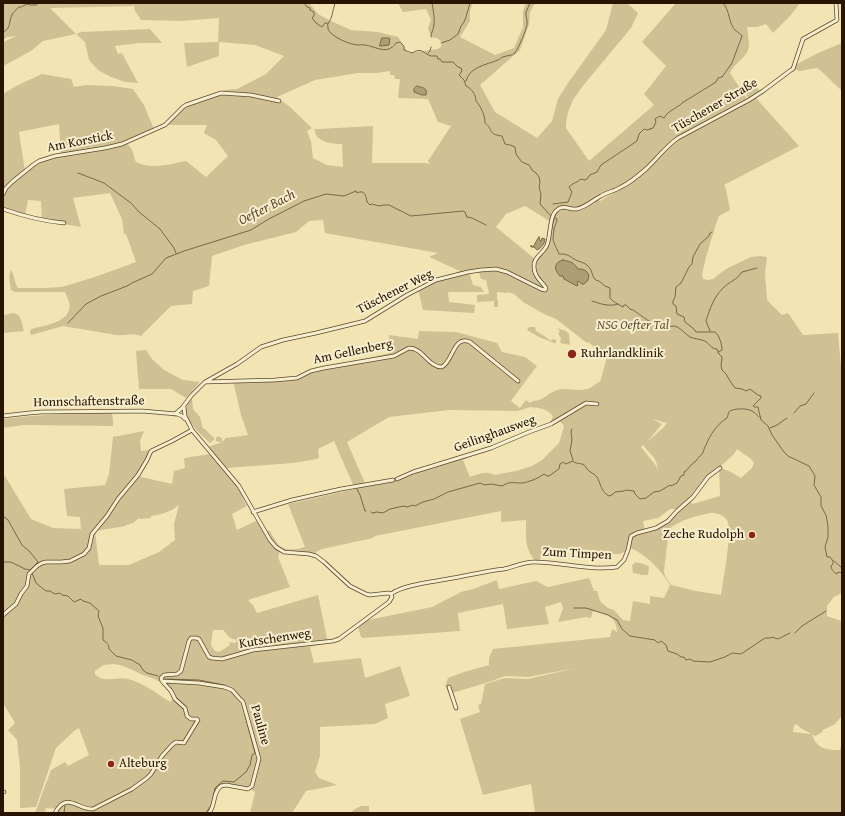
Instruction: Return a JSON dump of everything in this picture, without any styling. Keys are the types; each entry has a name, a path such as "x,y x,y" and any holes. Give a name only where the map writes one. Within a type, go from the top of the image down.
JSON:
{"street":[{"name":"Tüschener Straße","path":"554,213 560,208 564,207 576,209 583,207 603,195 623,186 646,170 672,142 735,108 763,91 793,69 803,39 837,20 836,3"},
{"name":"Am Korstick","path":"3,194 12,182 39,161 55,156 122,144 164,125 186,105 215,94 240,94 279,101"},
{"path":"3,209 44,221 64,223"},
{"name":"Tüschener Weg","path":"175,414 205,382 237,364 263,346 365,321 436,280 481,270 496,269 507,272 545,290 546,288 535,274 534,262 548,243 554,213"},
{"name":"Am Gellenberg","path":"205,382 298,378 311,371 324,368 394,356 409,348 417,350 437,367 442,367 447,364 457,345 463,340 470,342 518,381"},
{"name":"Geilinghausweg","path":"253,512 292,500 340,489 395,480 413,472 491,448 528,432 549,425 586,403 597,404"},
{"path":"184,405 182,414 192,430 239,486 270,540 279,549 286,552 316,556 350,586 366,594 391,594"},
{"name":"Honnschaftenstraße","path":"3,416 35,412 142,411 182,414"},
{"path":"3,615 15,606 27,586 29,574 37,566 46,562 70,561 84,554 89,548 92,534 138,475 151,451 192,430"},
{"name":"Zum Timpen","path":"391,594 395,591 416,585 531,562 595,568 616,567 624,560 631,536 656,528 668,521 693,497 708,477 720,468"},
{"name":"Kutschenweg","path":"162,681 161,678 164,675 177,674 181,671 189,641 192,638 199,639 209,657 222,659 253,650 337,640 389,602 392,597 391,594"},
{"path":"55,813 61,805 66,802 73,802 89,810 93,809 132,789 149,776 163,755 173,744 177,742 184,743 198,720 187,716 185,708 175,699 171,691 162,681"},
{"name":"Pauline","path":"162,681 200,682 224,687 232,690 243,702 259,759 252,786 248,789 226,785 221,786 217,791 213,807 209,813"},
{"path":"449,687 456,708"}],"green space":[{"name":"NSG Oefter Tal","path":"3,3 309,3 318,14 351,30 378,32 398,37 408,53 438,49 441,47 442,42 437,38 431,37 428,28 431,20 426,9 403,12 398,3 473,3 470,10 470,21 460,37 495,55 514,48 523,27 523,11 526,3 535,3 530,12 529,24 520,50 480,85 495,112 537,138 552,121 558,99 568,83 606,30 613,3 627,3 638,13 631,28 582,87 573,100 568,112 566,128 589,161 654,105 644,94 666,66 642,42 676,3 800,3 790,16 773,33 766,24 757,27 747,27 749,45 748,51 734,66 730,73 748,100 678,137 672,141 645,169 634,178 619,187 596,196 600,201 621,188 646,170 672,142 755,97 799,146 724,185 730,210 719,216 702,275 703,279 713,279 726,269 751,257 767,257 765,274 767,300 782,315 788,313 803,335 838,333 842,378 842,593 834,597 827,606 827,616 841,621 842,619 842,712 841,717 835,724 815,736 812,734 816,743 826,749 840,750 842,743 842,813 535,813 531,784 483,795 460,719 480,712 478,705 481,704 485,684 505,678 528,679 576,668 528,677 505,676 449,694 445,686 448,678 489,665 489,658 493,649 610,637 612,629 617,632 617,627 613,619 602,613 593,611 591,618 586,617 558,622 563,608 561,602 545,607 549,624 507,629 503,604 458,613 460,631 363,638 361,637 358,627 368,620 432,607 461,592 497,580 499,589 536,581 548,587 589,578 594,591 597,591 600,601 608,608 614,610 623,620 630,621 633,601 650,604 650,596 664,598 670,585 662,573 652,563 642,554 629,547 628,550 620,554 609,554 542,547 540,562 536,562 529,552 526,542 526,520 501,522 501,511 375,536 373,538 322,549 315,554 283,551 274,544 266,532 269,530 279,546 282,548 292,550 305,547 288,504 355,489 334,441 318,449 319,457 317,459 293,463 224,469 238,486 245,498 243,499 247,506 232,514 237,530 256,521 269,541 280,551 278,557 290,587 248,600 253,605 257,613 318,595 328,643 310,647 314,663 361,658 365,678 400,666 410,696 385,704 388,718 375,724 320,727 320,756 315,772 319,778 337,785 306,791 292,813 250,813 255,792 252,790 223,784 216,789 212,805 207,813 56,813 58,809 46,808 46,813 35,813 51,770 65,762 68,766 89,755 79,728 56,748 36,807 20,808 20,767 17,740 8,730 15,723 3,703 3,473 31,519 53,528 81,529 80,517 67,516 64,489 105,485 109,474 113,437 144,431 140,441 141,451 150,450 137,476 172,484 174,471 185,468 184,458 210,454 224,468 208,447 222,442 226,438 248,435 241,415 233,381 300,378 310,371 390,353 389,335 418,339 419,331 456,332 497,343 502,352 525,357 537,366 511,401 520,408 526,400 530,403 542,399 552,392 559,390 583,390 591,388 600,382 607,357 556,319 523,302 514,294 508,292 497,292 498,307 494,307 494,301 477,302 477,295 489,294 486,280 481,279 478,270 469,272 473,285 481,287 484,292 448,292 449,302 475,305 474,313 423,310 418,289 460,271 429,257 438,253 325,233 323,220 309,221 296,232 244,245 212,256 209,286 193,291 192,304 171,306 141,336 135,334 116,335 63,326 31,335 31,329 59,321 63,318 67,314 70,305 65,292 15,292 11,290 9,277 11,270 18,288 62,287 136,262 126,234 124,234 122,219 110,193 73,198 81,227 42,220 41,201 28,200 25,215 3,209 3,94 42,74 71,79 74,87 86,85 113,86 133,89 144,105 154,129 125,142 131,149 136,162 148,166 154,166 186,161 206,177 228,156 216,140 204,133 207,125 165,125 183,107 208,98 224,90 237,89 266,74 284,56 255,45 219,42 219,56 187,67 184,43 218,42 219,18 181,21 141,20 135,11 134,6 50,8 76,34 43,41 31,51 3,66 3,42 16,36 7,37 3,40","holes":["390,71 390,75 394,75 395,79 400,79 398,98 428,99 438,122 451,126 428,161 430,164 372,163 373,126 314,129 316,135 321,140 342,144 343,167 327,165 313,158 311,141 307,131 312,128 277,97 315,80 358,73","59,124 61,155 39,161 25,171 19,132","525,206 551,222 548,242 544,250 535,259 496,227 506,214","531,407 546,410 553,416 551,421 556,419 563,424 564,427 559,443 542,460 532,466 516,471 494,475 482,473 470,477 463,460 472,456 473,453 417,470 400,478 365,483 347,442 389,417 449,410 517,411","652,419 667,423 647,442 662,424","643,445 654,457 657,463 658,473 657,467 641,447","737,449 754,463 752,468 741,478 720,467 734,454","718,467 720,496 692,504 691,501 663,525 645,531 643,521 658,518 670,509 678,509 692,495 705,478","179,505 174,524 175,540 159,552 129,565 99,565 95,531 126,526 139,518 151,518 151,516 162,514","715,513 722,515 727,520 729,534 721,595 671,585 665,576 664,571 669,529 678,523 694,517","213,630 223,630 230,638 236,640 236,643 229,642 230,645 218,652 214,650 211,645","114,664 126,667 162,683 169,690 172,700 170,702 134,681 124,678 102,679 95,674 95,671 104,665","796,724 812,734 793,732"]},
{"path":"150,29 162,43 139,43 115,46 118,54 122,53 138,83 125,82 98,70 89,60 85,42 76,34 81,32"},
{"path":"842,43 842,91 817,68 800,71 793,69 795,65"},
{"path":"756,86 760,91 749,99 745,93"},
{"path":"14,313 19,316 24,331 3,333 3,315"},
{"path":"529,327 535,327 536,331 551,341 553,339 556,340 556,343 539,337 527,330"},
{"path":"557,328 566,331 569,334 570,345 560,343 561,338 558,333 560,331"},
{"path":"146,350 152,359 164,370 183,380 200,382 186,398 171,389 139,389 136,351"},
{"path":"190,399 192,399 193,409 200,417 203,429 205,429 215,439 210,443 195,429 188,417 186,412"},
{"path":"112,413 113,426 24,425 3,428 3,419 62,414"},
{"path":"218,436 222,438 222,442 216,441"},
{"path":"635,562 649,566 648,575 633,573 632,565"},
{"path":"361,806 369,806 369,813 352,813 353,810"}],"shaded area":[{"path":"382,38 390,39 389,45 380,46"},
{"path":"417,86 426,90 426,95 414,92 414,89"},
{"path":"539,237 540,241 542,238 545,239 544,244 537,250 533,247"},
{"path":"563,260 572,263 578,269 586,271 589,276 588,280 584,284 578,281 577,286 564,279 563,276 560,276 556,269 556,265"}],"waterway":[{"path":"3,32 8,29 11,18 19,7 27,4 36,5 39,3"},
{"name":"Oefter Bach","path":"304,3 314,12 314,16 312,18 316,23 322,27 325,23 327,23 330,32 337,38 346,42 385,50 400,42 404,46 404,50 412,53 415,51 420,51 431,56 437,56 442,62 453,62 461,68 462,71 459,75 464,80 466,86 472,90 476,101 481,108 485,123 488,125 492,133 502,136 505,144 515,147 518,157 522,162 529,165 539,177 541,194 540,204 551,216"},
{"path":"328,24 335,3"},
{"path":"431,37 434,27 432,3"},
{"path":"441,43 450,40 458,34 466,17 470,3"},
{"path":"466,81 468,76 474,70 502,57 513,55 515,53 526,30 526,12 530,3"},
{"path":"553,204 568,202 572,192 569,187 570,186 581,179 587,179 590,175 597,172 601,165 637,141 639,134 644,129 647,130 653,128 656,122 655,119 660,116 664,118 682,103 716,82 718,78 722,77 732,63 742,36 733,27 727,9 723,3"},
{"path":"428,53 431,47"},
{"path":"78,173 104,183 131,203 139,212 160,229 176,253"},
{"name":"Oefter Bach","path":"68,323 86,304 152,274 166,258 251,230 304,201 326,194 344,196 356,191 357,193 362,192 365,194 367,202 370,205 389,205 411,216 463,211 467,217 486,225"},
{"name":"Oefter Bach","path":"554,217 557,221 553,239 559,254 567,255 588,266 595,279 610,288 610,298 613,301 623,307 626,305 658,326 675,326 690,337 705,341 717,349 722,357 722,370 735,388 746,391 750,389 761,396 761,398 753,406 758,407 761,420 768,426 772,435 784,452 788,456 809,466 815,476 814,485 821,497 821,506 826,515 828,526 828,537 825,547 827,557 830,557 833,561 831,566 834,572 837,574 838,572 842,573"},
{"path":"712,232 700,244 693,257 692,264 681,283 676,287 673,304 676,306 677,314 684,317 685,322 696,332 716,333 722,348 722,350 718,352"},
{"path":"710,331 706,321 717,295 742,272 757,268"},
{"path":"592,301 608,305 618,304"},
{"path":"794,413 800,406 806,404 814,393"},
{"path":"371,512 383,513 390,509 399,507 415,506 448,492 480,483 485,485 491,484 502,486 509,483 526,482 536,479 544,474 549,476 559,469 560,464 563,462 566,464 573,461 585,466 596,476 603,490 609,496 615,492 626,490 634,491 640,499 646,498 654,492 660,491 677,483 681,476 684,475 684,472 703,453 712,434 720,423 727,418 729,412 737,409 747,409 753,411 759,417"},
{"path":"770,428 787,418"},
{"path":"572,429 570,451 573,460"},
{"path":"357,489 366,511"},
{"path":"3,516 8,520 22,545 38,562 30,570 11,562 3,562"},
{"path":"834,561 842,568"},
{"path":"32,573 36,583 46,591 68,596 74,602 81,599 90,603 99,611 98,616 103,628 103,640 108,644 109,649 116,656 132,660 140,665 147,673 158,676"},
{"path":"574,608 586,608 608,615 617,620 622,629 630,636 655,640 658,643 661,641 666,645 668,651 684,657 686,660 690,659 693,661 710,662 732,653 741,654 765,638 772,637 778,639 790,633"},
{"path":"795,633 802,626 826,611"},
{"path":"165,679 199,680 228,687"},
{"path":"206,813 212,804 215,788 223,781 234,782 246,772 250,765 252,755 255,753 245,715"},
{"path":"64,813 65,805"}],"place":[{"name":"Ruhrlandklinik","path":"572,354"},
{"name":"Zeche Rudolph","path":"752,535"},
{"name":"Alteburg","path":"111,764"}]}
